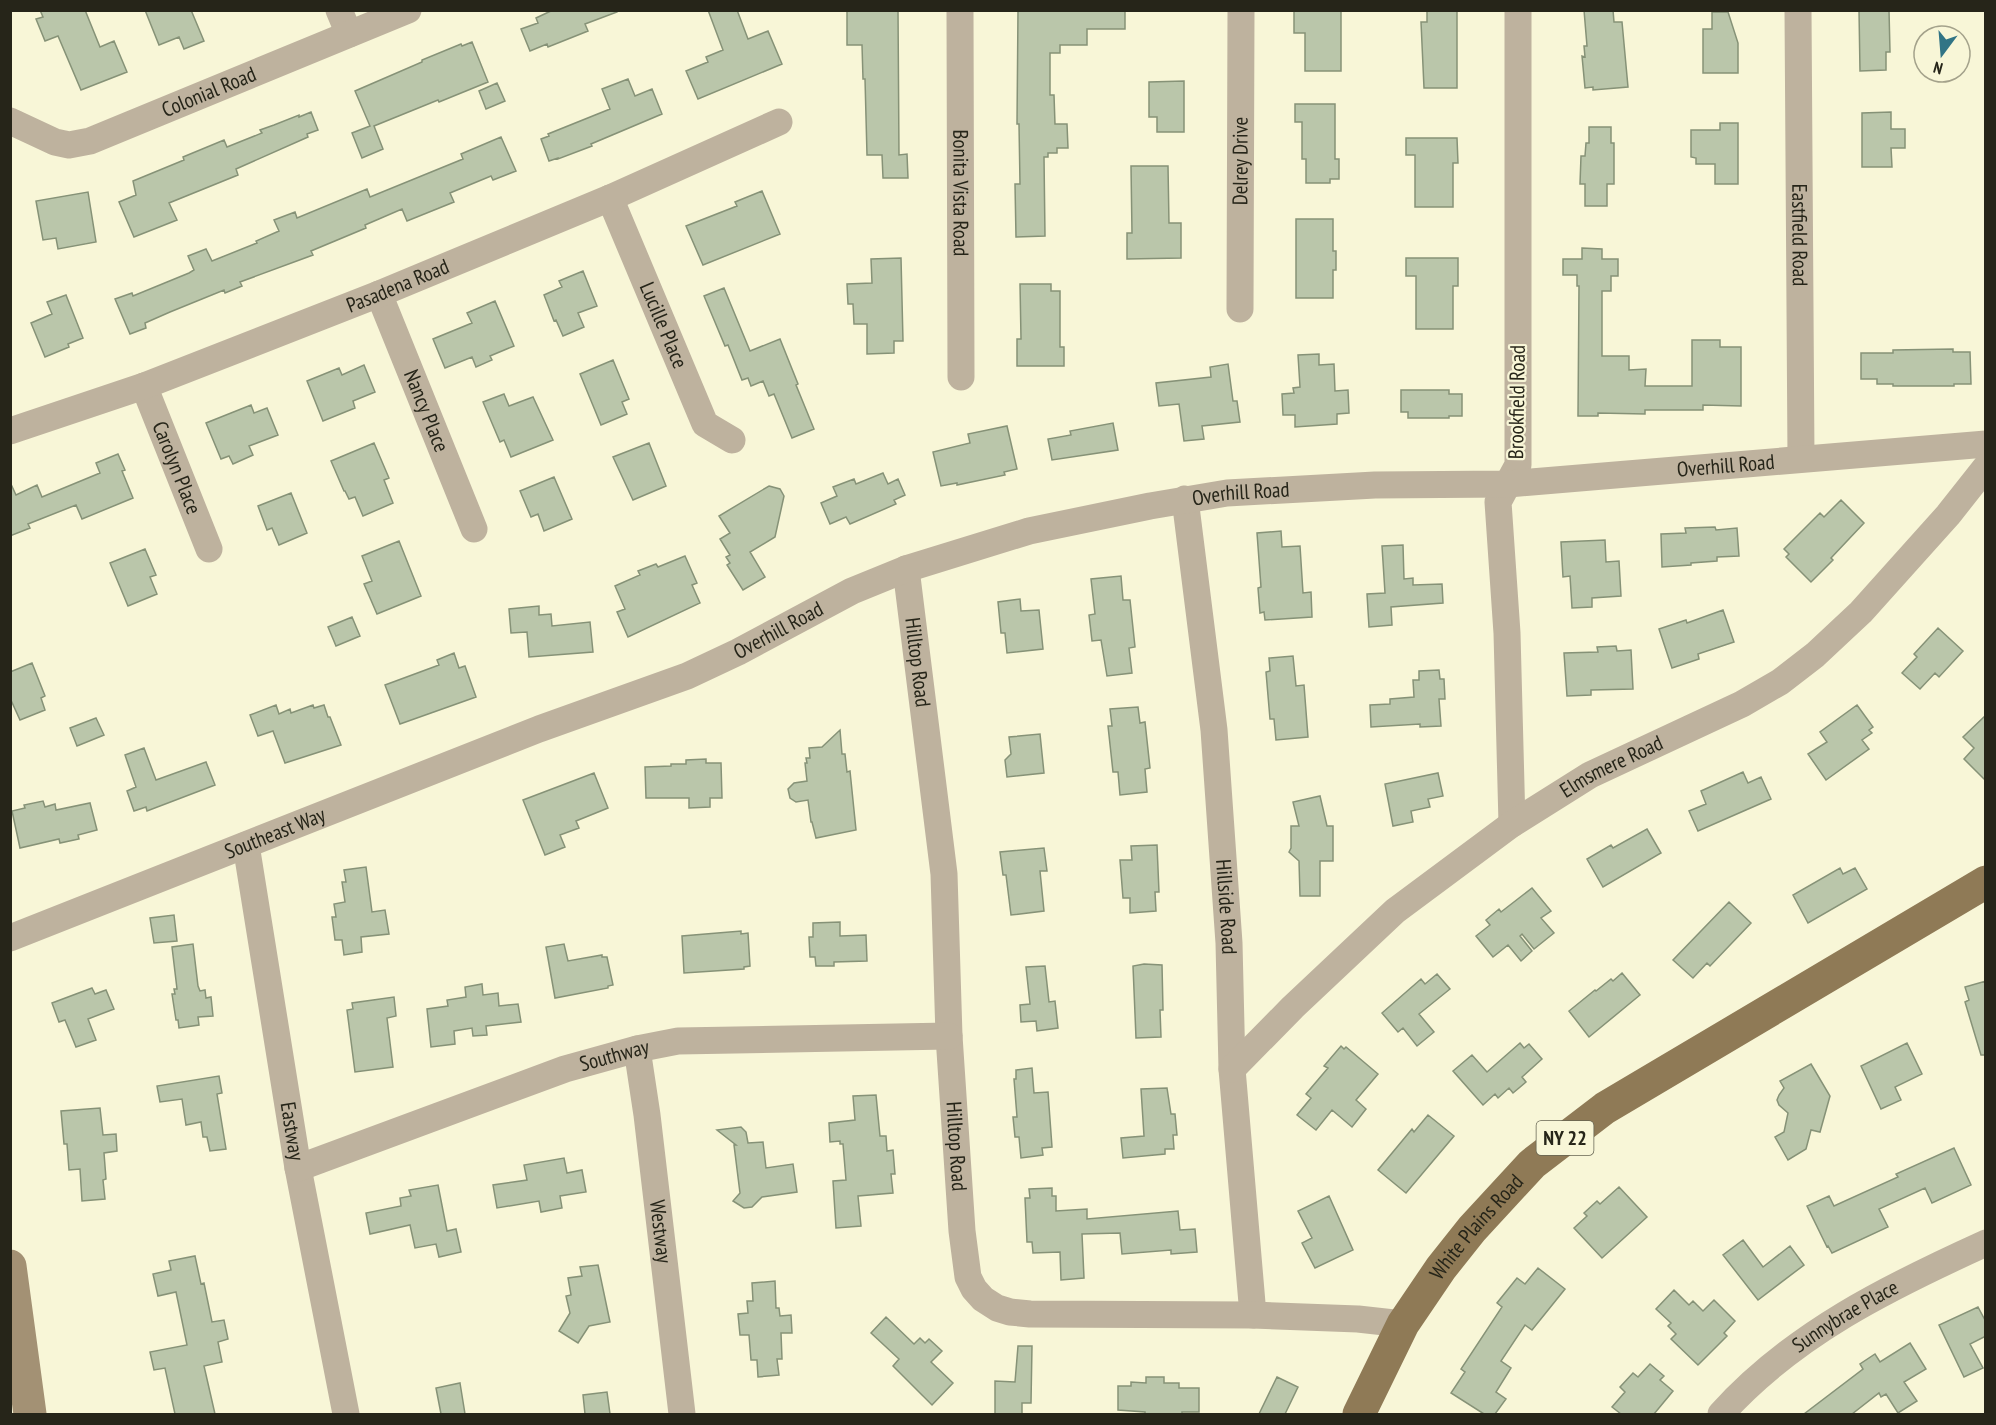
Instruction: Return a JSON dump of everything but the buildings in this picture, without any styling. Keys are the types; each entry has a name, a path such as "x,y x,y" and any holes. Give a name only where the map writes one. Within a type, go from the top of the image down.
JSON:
{"main road":[{"name":"White Plains Road","path":"1359,1414 1403,1324 1441,1268 1472,1228 1532,1164 1605,1108 1986,882"},
{"path":"10,1266 30,1414"}],"street":[{"name":"Colonial Road","path":"10,121 55,142 69,145 90,141 344,22 408,10"},
{"name":"Bonita Vista Road","path":"960,10 961,377"},
{"name":"Delrey Drive","path":"1240,10 1240,309"},
{"name":"Brookfield Road","path":"1512,824 1507,633 1498,502 1518,465 1518,10"},
{"name":"Eastfield Road","path":"1798,10 1801,458"},
{"name":"Pasadena Road","path":"10,431 144,386 379,294 610,198 779,122"},
{"name":"Lucille Place","path":"610,198 705,424 732,440"},
{"name":"Nancy Place","path":"379,294 474,529"},
{"name":"Carolyn Place","path":"144,386 209,549"},
{"name":"Overhill Road","path":"539,729 687,676 738,652 852,591 906,569 1029,531 1185,499 1227,493 1312,488 1508,483 1986,444"},
{"name":"Elmsmere Road","path":"1232,1069 1293,1007 1395,911 1512,824 1590,774 1742,704 1780,682 1815,655 1861,612 1948,515 1986,467"},
{"name":"Hillside Road","path":"1185,499 1214,730 1229,943 1232,1069 1253,1316"},
{"name":"Hilltop Road","path":"906,569 944,874 950,1036 962,1232 968,1277 974,1289 983,1299 997,1308 1030,1314 1253,1316 1358,1319 1403,1324"},
{"name":"Southeast Way","path":"10,939 539,729"},
{"name":"Eastway","path":"246,845 298,1168 346,1414"},
{"name":"Southway","path":"298,1168 564,1069 637,1049 678,1041 950,1036"},
{"name":"Westway","path":"637,1049 682,1414"},
{"name":"Sunnybrae Place","path":"1721,1414 1742,1391 1790,1350 1847,1311 1986,1243"}]}
